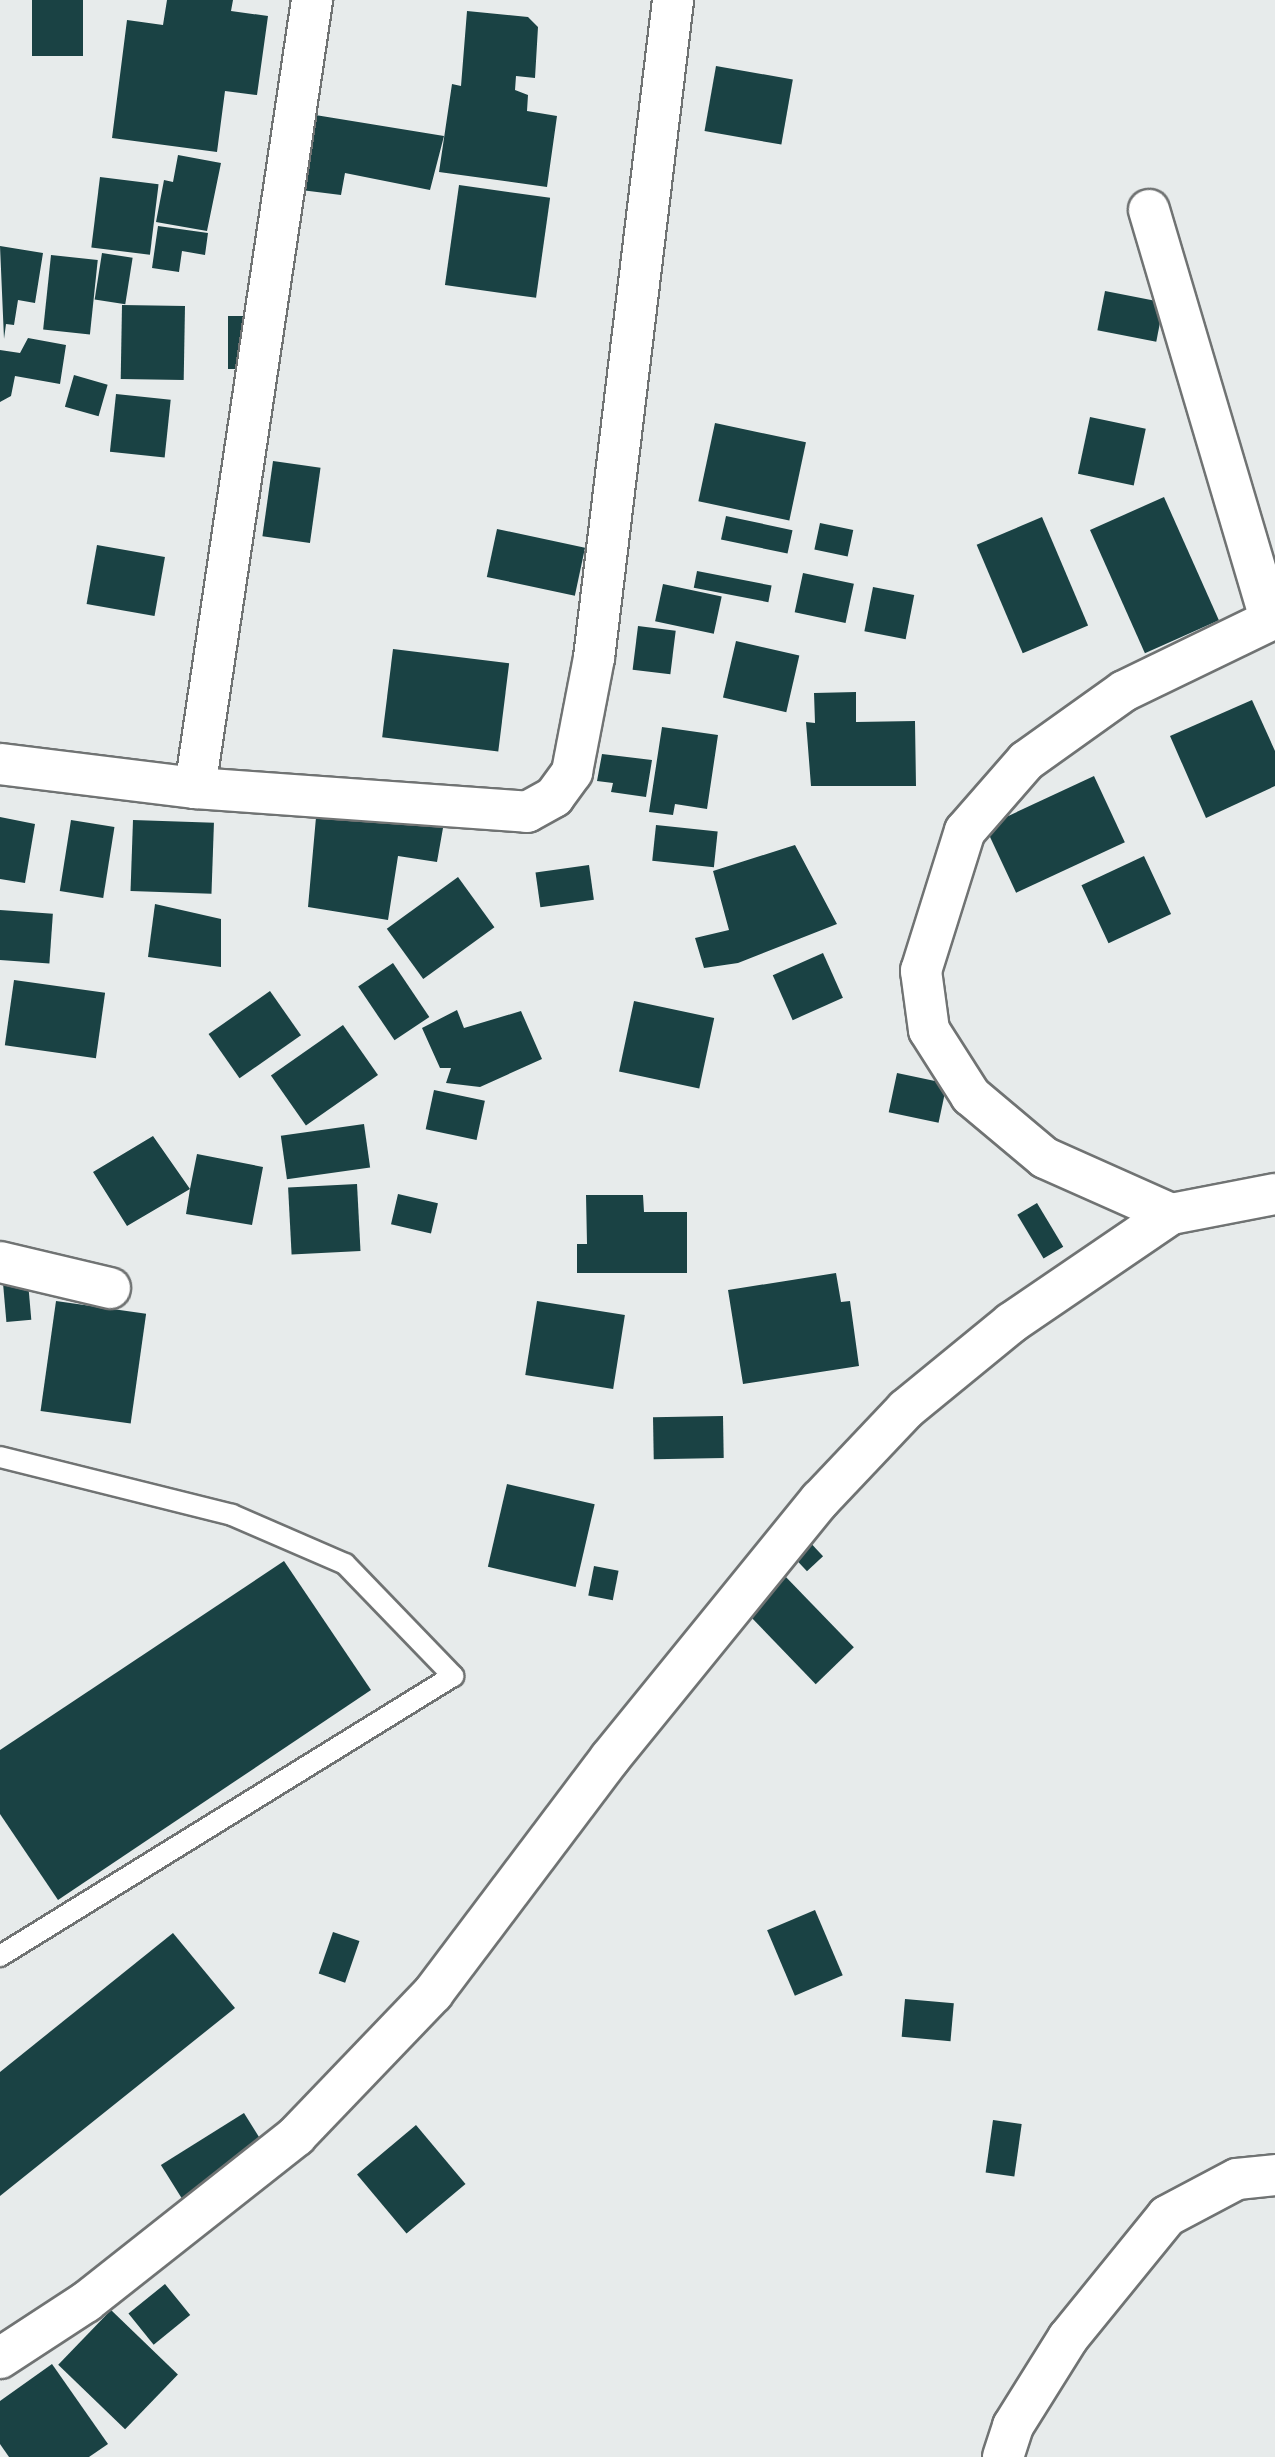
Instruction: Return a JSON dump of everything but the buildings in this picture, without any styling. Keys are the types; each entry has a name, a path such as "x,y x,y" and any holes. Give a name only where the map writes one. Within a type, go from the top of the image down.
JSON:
{"street":[{"path":"196,788 312,0"},
{"path":"0,764 196,788 527,812 554,798 572,772 594,658 673,0"},
{"path":"1149,210 1272,619 1124,691 1026,761 965,832 921,971 929,1030 971,1096 1045,1158 1171,1214"},
{"path":"0,2358 86,2302 296,2136 433,1994 610,1758 820,1500 906,1409 1011,1323 1171,1214 1275,1194"},
{"path":"0,1262 110,1288"},
{"path":"1003,2457 1013,2426 1068,2338 1167,2216 1237,2179 1275,2175"}],"lane":[{"path":"0,1456 232,1515 345,1564 453,1676 0,1956"}]}
